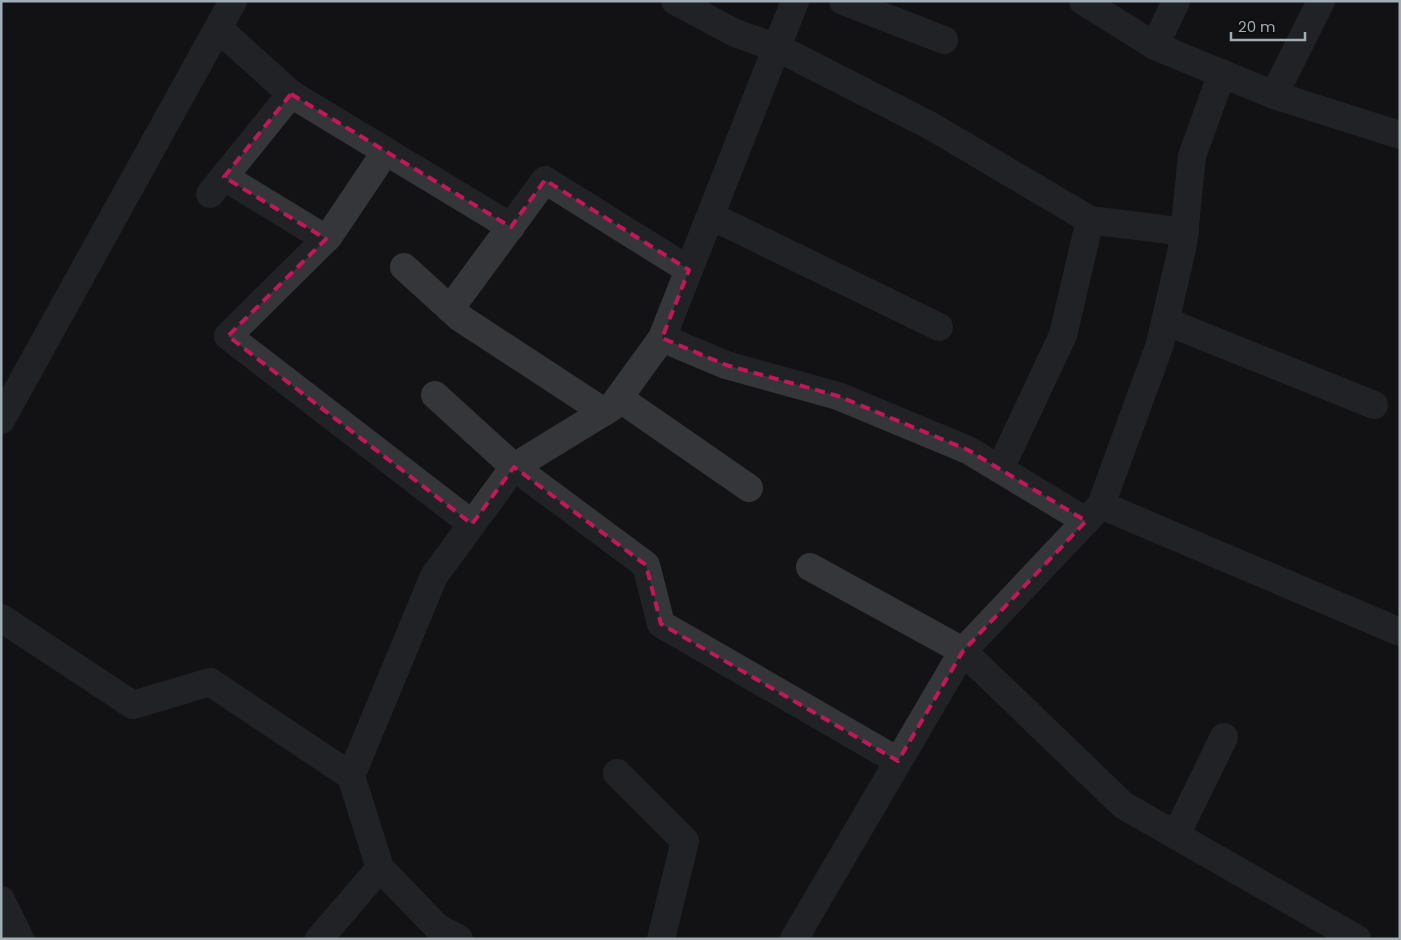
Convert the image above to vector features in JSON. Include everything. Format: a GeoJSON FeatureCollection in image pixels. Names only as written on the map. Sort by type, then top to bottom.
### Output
{"type":"FeatureCollection","features":[{"type":"Feature","properties":{"kind":"street"},"geometry":{"type":"LineString","coordinates":[[1,420],[219,29],[232,1]]}},
{"type":"Feature","properties":{"kind":"street"},"geometry":{"type":"LineString","coordinates":[[675,1],[735,33],[778,48],[931,126],[1090,220],[1185,232]]}},
{"type":"Feature","properties":{"kind":"street"},"geometry":{"type":"LineString","coordinates":[[351,776],[434,576],[514,467],[612,405],[662,338],[795,1]]}},
{"type":"Feature","properties":{"kind":"street"},"geometry":{"type":"LineString","coordinates":[[843,1],[944,40]]}},
{"type":"Feature","properties":{"kind":"street"},"geometry":{"type":"LineString","coordinates":[[1083,1],[1155,46],[1274,95],[1400,135]]}},
{"type":"Feature","properties":{"kind":"street"},"geometry":{"type":"LineString","coordinates":[[1155,46],[1176,1]]}},
{"type":"Feature","properties":{"kind":"street"},"geometry":{"type":"LineString","coordinates":[[1274,95],[1321,1]]}},
{"type":"Feature","properties":{"kind":"street"},"geometry":{"type":"LineString","coordinates":[[219,29],[291,94],[511,227]]}},
{"type":"Feature","properties":{"kind":"street"},"geometry":{"type":"LineString","coordinates":[[794,939],[963,652],[1094,513],[1160,344],[1185,232],[1192,156],[1222,73]]}},
{"type":"Feature","properties":{"kind":"street"},"geometry":{"type":"LineString","coordinates":[[291,94],[217,186],[326,239]]}},
{"type":"Feature","properties":{"kind":"street"},"geometry":{"type":"LineString","coordinates":[[386,151],[326,239],[228,336],[472,524]]}},
{"type":"Feature","properties":{"kind":"street"},"geometry":{"type":"LineString","coordinates":[[450,309],[546,180],[690,270]]}},
{"type":"Feature","properties":{"kind":"street"},"geometry":{"type":"LineString","coordinates":[[711,216],[939,327]]}},
{"type":"Feature","properties":{"kind":"street"},"geometry":{"type":"LineString","coordinates":[[1000,469],[1062,335],[1090,220]]}},
{"type":"Feature","properties":{"kind":"street"},"geometry":{"type":"LineString","coordinates":[[404,267],[459,317],[612,405],[749,488]]}},
{"type":"Feature","properties":{"kind":"street"},"geometry":{"type":"LineString","coordinates":[[1165,321],[1374,405]]}},
{"type":"Feature","properties":{"kind":"street"},"geometry":{"type":"LineString","coordinates":[[662,338],[726,365],[838,396],[968,450],[1000,469],[1094,513],[1400,632]]}},
{"type":"Feature","properties":{"kind":"street"},"geometry":{"type":"LineString","coordinates":[[435,395],[514,467],[646,565],[660,624],[898,761]]}},
{"type":"Feature","properties":{"kind":"street"},"geometry":{"type":"LineString","coordinates":[[810,567],[963,652],[1123,805],[1357,939]]}},
{"type":"Feature","properties":{"kind":"street"},"geometry":{"type":"LineString","coordinates":[[1,618],[133,705],[210,682],[351,776],[380,868],[437,927],[459,939]]}},
{"type":"Feature","properties":{"kind":"street"},"geometry":{"type":"LineString","coordinates":[[1176,835],[1224,737]]}},
{"type":"Feature","properties":{"kind":"street"},"geometry":{"type":"LineString","coordinates":[[617,773],[685,841],[660,939]]}},
{"type":"Feature","properties":{"kind":"street"},"geometry":{"type":"LineString","coordinates":[[319,939],[380,868]]}},
{"type":"Feature","properties":{"kind":"street"},"geometry":{"type":"LineString","coordinates":[[1,900],[20,939]]}},
{"type":"Feature","properties":{"kind":"highlighted area"},"geometry":{"type":"Polygon","coordinates":[[[291,94],[511,227],[545,180],[689,270],[662,338],[726,365],[838,396],[968,450],[1086,521],[963,651],[898,761],[661,624],[646,565],[514,467],[472,524],[228,336],[326,239],[224,177],[291,94]]]}}]}
